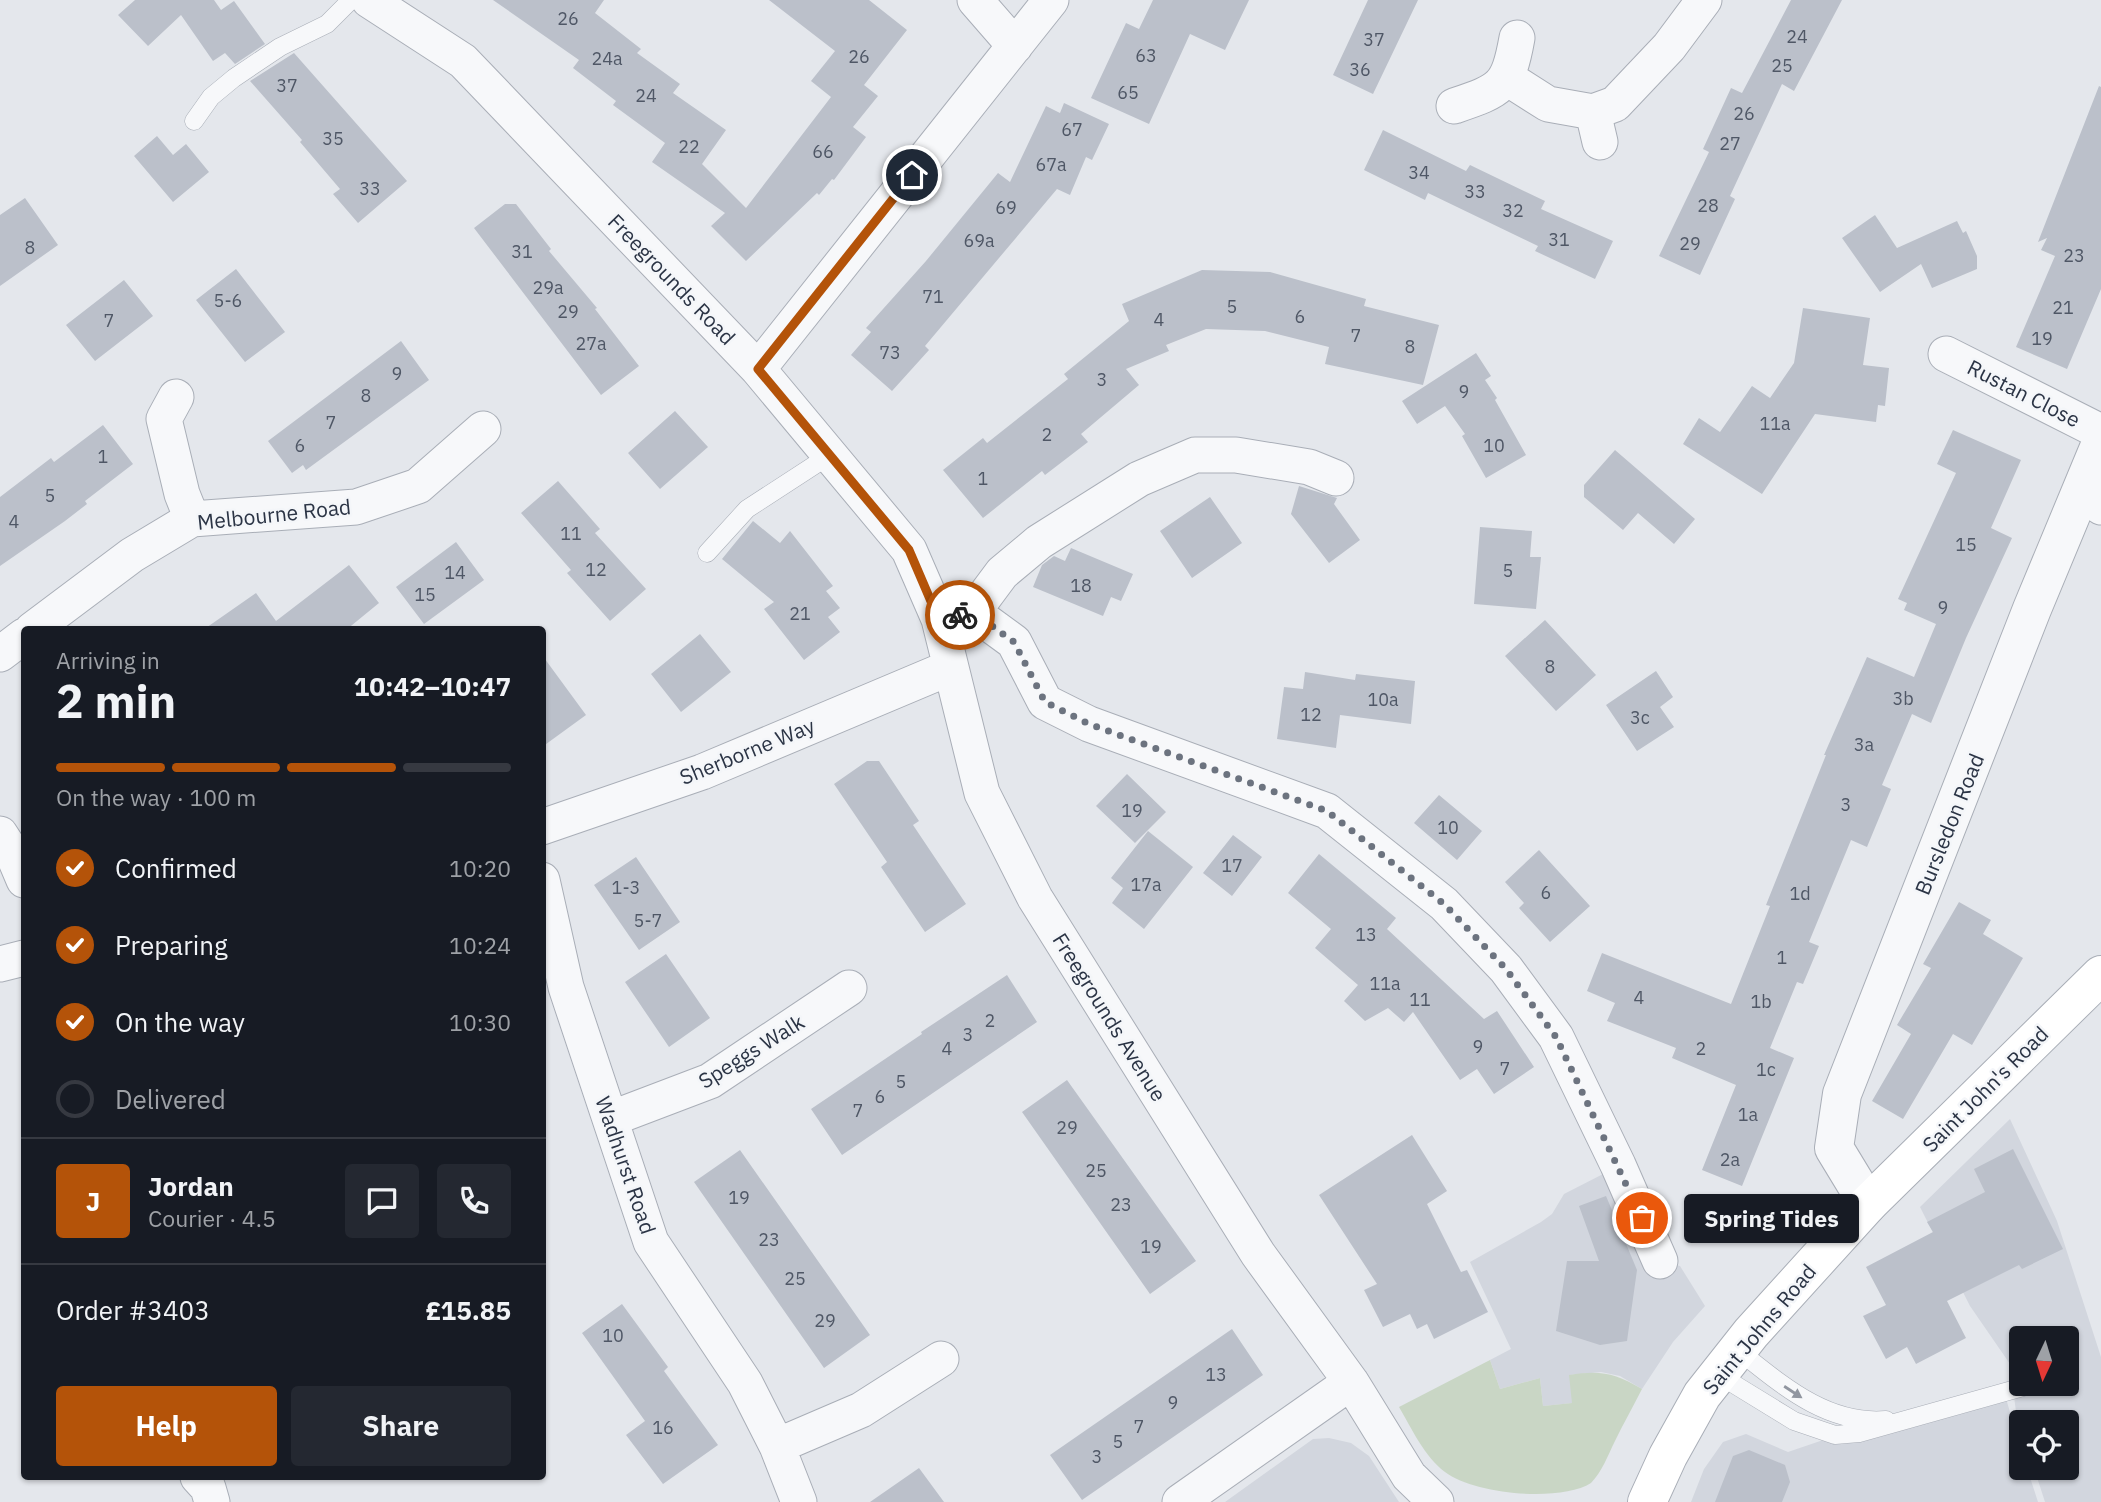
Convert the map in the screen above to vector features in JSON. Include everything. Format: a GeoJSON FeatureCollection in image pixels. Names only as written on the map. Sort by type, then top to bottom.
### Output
{"type":"FeatureCollection","features":[{"type":"Feature","properties":{"kind":"main road","name":"Saint John's Road"},"geometry":{"type":"LineString","coordinates":[[1868,1204],[2101,975]]}},
{"type":"Feature","properties":{"kind":"main road","name":"Saint Johns Road"},"geometry":{"type":"LineString","coordinates":[[1647,1502],[1668,1456],[1702,1395],[1751,1333],[1868,1204]]}},
{"type":"Feature","properties":{"kind":"street","name":"Freegrounds Road"},"geometry":{"type":"LineString","coordinates":[[369,0],[463,61],[758,369],[909,550],[939,620]]}},
{"type":"Feature","properties":{"kind":"street"},"geometry":{"type":"LineString","coordinates":[[975,0],[1015,46]]}},
{"type":"Feature","properties":{"kind":"street"},"geometry":{"type":"LineString","coordinates":[[758,369],[1051,0]]}},
{"type":"Feature","properties":{"kind":"street"},"geometry":{"type":"LineString","coordinates":[[1507,78],[1548,104],[1597,127],[1669,47],[1704,0]]}},
{"type":"Feature","properties":{"kind":"street"},"geometry":{"type":"LineString","coordinates":[[1454,106],[1488,94],[1507,78],[1517,38]]}},
{"type":"Feature","properties":{"kind":"street","name":"Rustan Close"},"geometry":{"type":"LineString","coordinates":[[1946,354],[2101,432]]}},
{"type":"Feature","properties":{"kind":"street"},"geometry":{"type":"LineString","coordinates":[[176,397],[164,419],[182,494],[192,519]]}},
{"type":"Feature","properties":{"kind":"street","name":"Melbourne Road"},"geometry":{"type":"LineString","coordinates":[[37,626],[132,555],[192,519],[356,507],[418,486],[483,429]]}},
{"type":"Feature","properties":{"kind":"street","name":"Bursledon Road"},"geometry":{"type":"LineString","coordinates":[[1868,1204],[1834,1147],[1842,1094],[2027,621],[2091,499],[2101,443]]}},
{"type":"Feature","properties":{"kind":"street"},"geometry":{"type":"LineString","coordinates":[[939,620],[973,612],[1002,573],[1039,542],[1139,479],[1195,456],[1236,455],[1322,464]]}},
{"type":"Feature","properties":{"kind":"street"},"geometry":{"type":"LineString","coordinates":[[973,612],[1014,642],[1045,702],[1089,724],[1327,811],[1444,904],[1506,969],[1556,1037],[1618,1165],[1660,1261]]}},
{"type":"Feature","properties":{"kind":"street","name":"Freegrounds Avenue"},"geometry":{"type":"LineString","coordinates":[[939,620],[982,793],[1035,898],[1258,1254],[1351,1381],[1409,1476],[1436,1502]]}},
{"type":"Feature","properties":{"kind":"street"},"geometry":{"type":"LineString","coordinates":[[0,654],[21,638]]}},
{"type":"Feature","properties":{"kind":"street","name":"Sherborne Way"},"geometry":{"type":"LineString","coordinates":[[546,826],[702,772],[949,667]]}},
{"type":"Feature","properties":{"kind":"street"},"geometry":{"type":"LineString","coordinates":[[0,834],[21,873]]}},
{"type":"Feature","properties":{"kind":"street","name":"Wadhurst Road"},"geometry":{"type":"LineString","coordinates":[[546,899],[565,988],[651,1242],[745,1383],[777,1446],[789,1499]]}},
{"type":"Feature","properties":{"kind":"street"},"geometry":{"type":"LineString","coordinates":[[0,964],[21,959]]}},
{"type":"Feature","properties":{"kind":"street","name":"Speggs Walk"},"geometry":{"type":"LineString","coordinates":[[610,1119],[710,1081],[849,988]]}},
{"type":"Feature","properties":{"kind":"street"},"geometry":{"type":"LineString","coordinates":[[777,1446],[860,1410],[941,1359]]}},
{"type":"Feature","properties":{"kind":"street"},"geometry":{"type":"LineString","coordinates":[[1180,1502],[1351,1381]]}},
{"type":"Feature","properties":{"kind":"street"},"geometry":{"type":"LineString","coordinates":[[201,1480],[208,1488],[212,1502]]}},
{"type":"Feature","properties":{"kind":"lane"},"geometry":{"type":"LineString","coordinates":[[194,121],[211,97],[234,78],[279,47],[327,24],[351,0]]}},
{"type":"Feature","properties":{"kind":"lane"},"geometry":{"type":"LineString","coordinates":[[707,553],[747,509],[830,455]]}},
{"type":"Feature","properties":{"kind":"lane"},"geometry":{"type":"LineString","coordinates":[[1729,1363],[1838,1415],[1872,1421],[1910,1418]]}},
{"type":"Feature","properties":{"kind":"lane"},"geometry":{"type":"LineString","coordinates":[[1729,1363],[1794,1421],[1835,1435],[1859,1433],[2009,1391]]}},
{"type":"Feature","properties":{"kind":"shaded area"},"geometry":{"type":"Polygon","coordinates":[[[2010,1119],[2057,1221],[2101,1357],[2101,1502],[2045,1502],[2038,1480],[2079,1480],[2079,1410],[2016,1410],[2014,1396],[2079,1396],[2079,1326],[2009,1326],[2009,1363],[1970,1306],[1920,1207],[2010,1119]]]}},
{"type":"Feature","properties":{"kind":"shaded area"},"geometry":{"type":"Polygon","coordinates":[[[1607,1172],[1663,1262],[1680,1266],[1705,1306],[1673,1342],[1642,1389],[1620,1376],[1601,1372],[1570,1375],[1573,1403],[1543,1406],[1540,1378],[1500,1389],[1490,1360],[1511,1349],[1470,1262],[1541,1222],[1552,1214],[1564,1194],[1607,1172]]]}},
{"type":"Feature","properties":{"kind":"shaded area"},"geometry":{"type":"Polygon","coordinates":[[[2005,1395],[2009,1410],[2009,1480],[2031,1480],[2038,1502],[1691,1502],[1704,1469],[1723,1442],[1746,1434],[1788,1452],[1832,1437],[2005,1395]]]}},
{"type":"Feature","properties":{"kind":"shaded area"},"geometry":{"type":"Polygon","coordinates":[[[1329,1438],[1351,1443],[1369,1456],[1399,1502],[1225,1502],[1313,1439],[1329,1438]]]}},
{"type":"Feature","properties":{"kind":"green space"},"geometry":{"type":"Polygon","coordinates":[[[1490,1360],[1500,1389],[1540,1378],[1543,1406],[1572,1403],[1569,1375],[1607,1374],[1642,1389],[1602,1469],[1591,1483],[1560,1493],[1496,1491],[1459,1480],[1445,1472],[1431,1458],[1399,1407],[1490,1360]]]}},
{"type":"Feature","properties":{"kind":"building"},"geometry":{"type":"Polygon","coordinates":[[[135,0],[214,0],[221,10],[234,1],[265,44],[235,64],[225,53],[213,61],[181,15],[148,46],[118,15],[135,0]]]}},
{"type":"Feature","properties":{"kind":"building"},"geometry":{"type":"Polygon","coordinates":[[[493,0],[604,0],[595,13],[641,49],[637,53],[680,84],[673,93],[726,130],[702,164],[746,208],[831,97],[811,81],[835,51],[769,0],[869,0],[907,30],[864,85],[878,96],[853,127],[866,137],[834,180],[746,261],[711,226],[725,213],[652,162],[665,143],[613,105],[616,101],[573,68],[579,60],[493,0]]]}},
{"type":"Feature","properties":{"kind":"building"},"geometry":{"type":"Polygon","coordinates":[[[1153,0],[1249,0],[1225,50],[1190,34],[1149,124],[1091,98],[1126,23],[1139,29],[1153,0]]]}},
{"type":"Feature","properties":{"kind":"building"},"geometry":{"type":"Polygon","coordinates":[[[1368,0],[1418,0],[1373,94],[1333,75],[1368,0]]]}},
{"type":"Feature","properties":{"kind":"building"},"geometry":{"type":"Polygon","coordinates":[[[1791,0],[1842,0],[1794,91],[1782,84],[1730,196],[1735,199],[1700,275],[1659,256],[1709,152],[1703,149],[1731,88],[1742,93],[1791,0]]]}},
{"type":"Feature","properties":{"kind":"building"},"geometry":{"type":"Polygon","coordinates":[[[294,53],[407,181],[358,223],[333,194],[340,189],[300,142],[302,140],[250,81],[294,53]]]}},
{"type":"Feature","properties":{"kind":"building"},"geometry":{"type":"Polygon","coordinates":[[[2099,86],[2101,289],[2067,369],[2016,347],[2055,256],[2041,250],[2047,238],[2038,242],[2099,86]]]}},
{"type":"Feature","properties":{"kind":"building"},"geometry":{"type":"Polygon","coordinates":[[[1064,103],[1109,124],[1092,160],[1086,157],[1070,195],[1057,189],[925,346],[929,350],[892,391],[851,355],[871,332],[866,328],[926,261],[998,173],[1010,182],[1046,106],[1060,113],[1064,103]]]}},
{"type":"Feature","properties":{"kind":"building"},"geometry":{"type":"Polygon","coordinates":[[[1383,130],[1466,171],[1470,165],[1545,201],[1541,209],[1613,241],[1595,279],[1535,251],[1538,246],[1428,193],[1425,200],[1364,170],[1383,130]]]}},
{"type":"Feature","properties":{"kind":"building"},"geometry":{"type":"Polygon","coordinates":[[[157,136],[173,155],[186,144],[209,172],[173,202],[134,156],[157,136]]]}},
{"type":"Feature","properties":{"kind":"building"},"geometry":{"type":"Polygon","coordinates":[[[25,198],[58,245],[0,286],[0,215],[25,198]]]}},
{"type":"Feature","properties":{"kind":"building"},"geometry":{"type":"Polygon","coordinates":[[[505,204],[516,204],[551,249],[549,251],[597,308],[595,309],[639,366],[601,395],[474,228],[505,204]]]}},
{"type":"Feature","properties":{"kind":"building"},"geometry":{"type":"Polygon","coordinates":[[[1875,215],[1897,248],[1957,221],[1963,233],[1966,231],[1977,256],[1977,269],[1932,288],[1921,264],[1880,292],[1842,238],[1875,215]]]}},
{"type":"Feature","properties":{"kind":"building"},"geometry":{"type":"Polygon","coordinates":[[[236,269],[285,332],[245,362],[196,300],[236,269]]]}},
{"type":"Feature","properties":{"kind":"building"},"geometry":{"type":"Polygon","coordinates":[[[1202,270],[1270,272],[1366,299],[1364,306],[1439,325],[1423,385],[1325,364],[1329,347],[1265,331],[1206,329],[1166,345],[1169,351],[1126,369],[1139,385],[1081,434],[1088,442],[1045,475],[1042,471],[983,518],[943,470],[983,438],[987,443],[1068,379],[1064,374],[1129,321],[1122,304],[1202,270]]]}},
{"type":"Feature","properties":{"kind":"building"},"geometry":{"type":"Polygon","coordinates":[[[124,280],[153,316],[95,361],[66,325],[124,280]]]}},
{"type":"Feature","properties":{"kind":"building"},"geometry":{"type":"Polygon","coordinates":[[[1803,308],[1870,318],[1863,365],[1889,368],[1885,406],[1878,405],[1876,422],[1815,414],[1762,494],[1683,444],[1699,418],[1720,432],[1752,386],[1770,398],[1794,363],[1803,308]]]}},
{"type":"Feature","properties":{"kind":"building"},"geometry":{"type":"Polygon","coordinates":[[[401,341],[429,380],[306,470],[303,465],[292,473],[268,441],[401,341]]]}},
{"type":"Feature","properties":{"kind":"building"},"geometry":{"type":"Polygon","coordinates":[[[1476,353],[1491,376],[1485,380],[1526,455],[1486,478],[1462,436],[1465,434],[1445,406],[1417,424],[1402,401],[1476,353]]]}},
{"type":"Feature","properties":{"kind":"building"},"geometry":{"type":"Polygon","coordinates":[[[675,411],[708,447],[660,489],[628,453],[675,411]]]}},
{"type":"Feature","properties":{"kind":"building"},"geometry":{"type":"Polygon","coordinates":[[[103,425],[133,464],[85,501],[87,504],[65,521],[0,566],[0,497],[51,458],[54,462],[103,425]]]}},
{"type":"Feature","properties":{"kind":"building"},"geometry":{"type":"Polygon","coordinates":[[[1953,430],[2021,460],[1991,528],[2012,538],[1931,723],[1912,714],[1882,785],[1891,789],[1867,847],[1851,840],[1809,942],[1819,946],[1803,984],[1797,982],[1770,1048],[1794,1058],[1742,1186],[1702,1170],[1736,1085],[1672,1058],[1676,1048],[1607,1021],[1615,1003],[1587,991],[1602,953],[1731,1004],[1770,906],[1766,905],[1824,755],[1867,657],[1914,677],[1936,624],[1904,610],[1907,603],[1898,599],[1956,473],[1937,464],[1953,430]]]}},
{"type":"Feature","properties":{"kind":"building"},"geometry":{"type":"Polygon","coordinates":[[[1615,450],[1695,519],[1674,544],[1638,513],[1623,530],[1584,497],[1584,485],[1615,450]]]}},
{"type":"Feature","properties":{"kind":"building"},"geometry":{"type":"Polygon","coordinates":[[[558,481],[600,529],[595,533],[646,589],[610,621],[567,573],[571,570],[521,513],[558,481]]]}},
{"type":"Feature","properties":{"kind":"building"},"geometry":{"type":"Polygon","coordinates":[[[1299,486],[1337,498],[1334,504],[1360,540],[1329,563],[1291,514],[1299,486]]]}},
{"type":"Feature","properties":{"kind":"building"},"geometry":{"type":"Polygon","coordinates":[[[1210,497],[1242,543],[1192,578],[1160,531],[1210,497]]]}},
{"type":"Feature","properties":{"kind":"building"},"geometry":{"type":"Polygon","coordinates":[[[753,521],[780,543],[790,531],[833,586],[826,591],[840,608],[828,617],[840,632],[804,660],[764,609],[774,602],[722,559],[753,521]]]}},
{"type":"Feature","properties":{"kind":"building"},"geometry":{"type":"Polygon","coordinates":[[[1480,527],[1532,531],[1530,557],[1541,557],[1536,609],[1474,604],[1480,527]]]}},
{"type":"Feature","properties":{"kind":"building"},"geometry":{"type":"Polygon","coordinates":[[[456,542],[484,580],[424,624],[396,587],[456,542]]]}},
{"type":"Feature","properties":{"kind":"building"},"geometry":{"type":"Polygon","coordinates":[[[1071,548],[1133,574],[1121,601],[1111,597],[1103,616],[1033,587],[1042,565],[1054,556],[1065,561],[1071,548]]]}},
{"type":"Feature","properties":{"kind":"building"},"geometry":{"type":"Polygon","coordinates":[[[349,565],[379,603],[351,626],[209,626],[256,593],[276,621],[349,565]]]}},
{"type":"Feature","properties":{"kind":"building"},"geometry":{"type":"Polygon","coordinates":[[[1545,620],[1596,675],[1556,711],[1505,656],[1545,620]]]}},
{"type":"Feature","properties":{"kind":"building"},"geometry":{"type":"Polygon","coordinates":[[[700,634],[731,672],[681,712],[651,674],[700,634]]]}},
{"type":"Feature","properties":{"kind":"building"},"geometry":{"type":"Polygon","coordinates":[[[546,660],[586,715],[546,744],[546,660]]]}},
{"type":"Feature","properties":{"kind":"building"},"geometry":{"type":"Polygon","coordinates":[[[1656,671],[1673,697],[1660,707],[1674,727],[1637,751],[1606,705],[1656,671]]]}},
{"type":"Feature","properties":{"kind":"building"},"geometry":{"type":"Polygon","coordinates":[[[1305,672],[1355,680],[1356,674],[1415,681],[1411,724],[1340,715],[1336,748],[1277,739],[1284,687],[1303,689],[1305,672]]]}},
{"type":"Feature","properties":{"kind":"building"},"geometry":{"type":"Polygon","coordinates":[[[867,761],[879,761],[919,821],[913,825],[966,904],[925,932],[881,867],[887,862],[834,784],[867,761]]]}},
{"type":"Feature","properties":{"kind":"building"},"geometry":{"type":"Polygon","coordinates":[[[1127,774],[1166,812],[1135,843],[1096,806],[1127,774]]]}},
{"type":"Feature","properties":{"kind":"building"},"geometry":{"type":"Polygon","coordinates":[[[1439,795],[1482,831],[1457,860],[1414,823],[1439,795]]]}},
{"type":"Feature","properties":{"kind":"building"},"geometry":{"type":"Polygon","coordinates":[[[1148,831],[1193,867],[1144,929],[1112,903],[1123,888],[1111,878],[1148,831]]]}},
{"type":"Feature","properties":{"kind":"building"},"geometry":{"type":"Polygon","coordinates":[[[1233,835],[1262,857],[1232,896],[1203,873],[1233,835]]]}},
{"type":"Feature","properties":{"kind":"building"},"geometry":{"type":"Polygon","coordinates":[[[1539,850],[1590,906],[1550,942],[1519,908],[1524,903],[1505,882],[1539,850]]]}},
{"type":"Feature","properties":{"kind":"building"},"geometry":{"type":"Polygon","coordinates":[[[1319,854],[1396,918],[1387,929],[1484,1019],[1497,1011],[1534,1067],[1494,1094],[1477,1069],[1460,1080],[1413,1012],[1404,1022],[1388,1008],[1365,1021],[1344,1001],[1358,985],[1315,948],[1331,929],[1288,893],[1319,854]]]}},
{"type":"Feature","properties":{"kind":"building"},"geometry":{"type":"Polygon","coordinates":[[[636,857],[680,922],[639,950],[594,885],[636,857]]]}},
{"type":"Feature","properties":{"kind":"building"},"geometry":{"type":"Polygon","coordinates":[[[1959,902],[1991,920],[1983,934],[2023,958],[1972,1045],[1953,1034],[1903,1119],[1872,1101],[1911,1034],[1897,1025],[1931,968],[1923,964],[1959,902]]]}},
{"type":"Feature","properties":{"kind":"building"},"geometry":{"type":"Polygon","coordinates":[[[666,954],[710,1018],[669,1047],[625,982],[666,954]]]}},
{"type":"Feature","properties":{"kind":"building"},"geometry":{"type":"Polygon","coordinates":[[[1007,975],[1037,1022],[842,1155],[811,1109],[1007,975]]]}},
{"type":"Feature","properties":{"kind":"building"},"geometry":{"type":"Polygon","coordinates":[[[1067,1080],[1196,1261],[1150,1294],[1022,1112],[1067,1080]]]}},
{"type":"Feature","properties":{"kind":"building"},"geometry":{"type":"Polygon","coordinates":[[[1412,1135],[1447,1191],[1427,1204],[1461,1272],[1467,1270],[1488,1312],[1434,1339],[1427,1324],[1417,1329],[1410,1314],[1383,1327],[1364,1290],[1377,1284],[1319,1195],[1412,1135]]]}},
{"type":"Feature","properties":{"kind":"building"},"geometry":{"type":"Polygon","coordinates":[[[2013,1149],[2063,1249],[2022,1269],[2019,1265],[1947,1301],[1966,1338],[1916,1364],[1907,1347],[1886,1359],[1863,1316],[1886,1305],[1866,1267],[1933,1232],[1927,1222],[1985,1192],[1974,1169],[2013,1149]]]}},
{"type":"Feature","properties":{"kind":"building"},"geometry":{"type":"Polygon","coordinates":[[[740,1150],[870,1335],[824,1368],[694,1182],[740,1150]]]}},
{"type":"Feature","properties":{"kind":"building"},"geometry":{"type":"Polygon","coordinates":[[[1606,1196],[1637,1270],[1627,1341],[1600,1345],[1556,1331],[1567,1261],[1599,1261],[1579,1206],[1606,1196]]]}},
{"type":"Feature","properties":{"kind":"building"},"geometry":{"type":"Polygon","coordinates":[[[622,1304],[668,1367],[664,1371],[718,1445],[663,1484],[626,1435],[645,1421],[582,1333],[622,1304]]]}},
{"type":"Feature","properties":{"kind":"building"},"geometry":{"type":"Polygon","coordinates":[[[1232,1329],[1263,1375],[1082,1500],[1050,1455],[1232,1329]]]}},
{"type":"Feature","properties":{"kind":"building"},"geometry":{"type":"Polygon","coordinates":[[[1749,1450],[1785,1465],[1790,1482],[1782,1502],[1715,1502],[1733,1456],[1749,1450]]]}},
{"type":"Feature","properties":{"kind":"building"},"geometry":{"type":"Polygon","coordinates":[[[919,1468],[944,1502],[870,1502],[919,1468]]]}},
{"type":"Feature","properties":{"kind":"way so far"},"geometry":{"type":"LineString","coordinates":[[960,615],[973,612],[1014,642],[1045,702],[1089,724],[1327,811],[1444,904],[1506,969],[1556,1037],[1642,1218]]}},
{"type":"Feature","properties":{"kind":"place","name":"Spring Tides"},"geometry":{"type":"Point","coordinates":[1642,1218]}},
{"type":"Feature","properties":{"kind":"route"},"geometry":{"type":"LineString","coordinates":[[912,175],[758,369],[909,550],[939,620],[960,615]]}}]}
